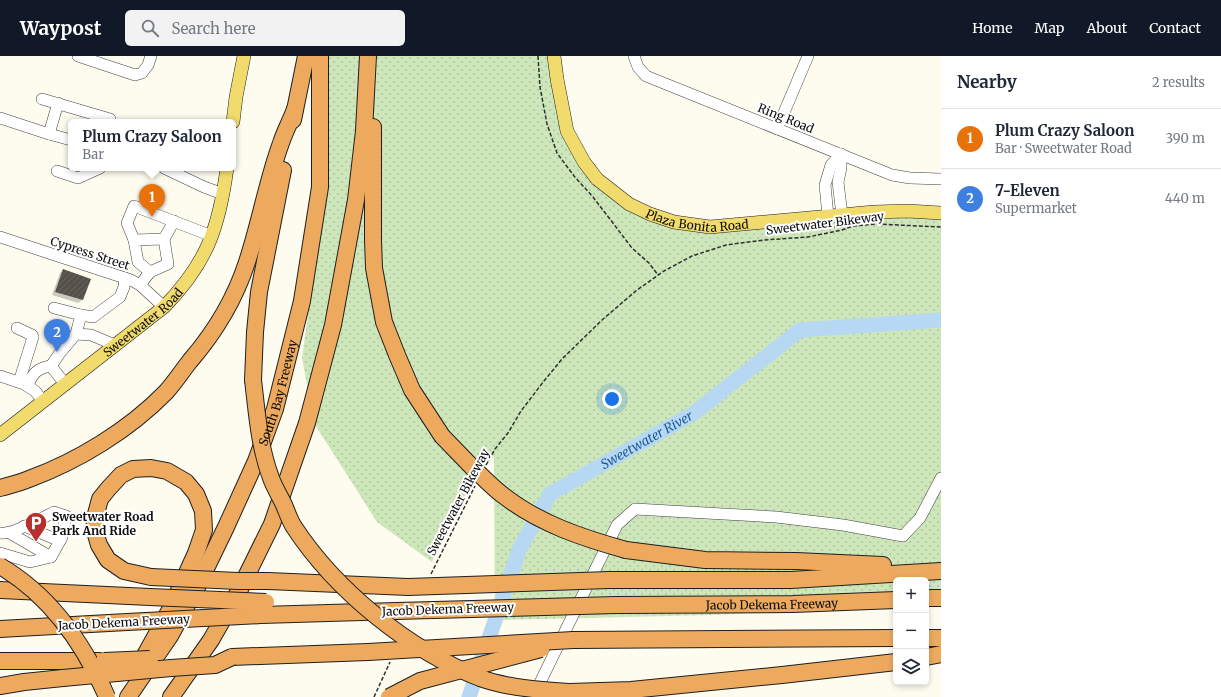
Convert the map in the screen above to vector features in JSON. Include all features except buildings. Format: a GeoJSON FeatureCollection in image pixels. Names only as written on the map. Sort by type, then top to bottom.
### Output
{"type":"FeatureCollection","features":[{"type":"Feature","properties":{"kind":"highway"},"geometry":{"type":"LineString","coordinates":[[306,56],[259,292],[255,332],[253,380],[259,435],[271,478],[294,526],[320,560],[349,592],[377,618],[418,646],[456,667],[482,678],[539,690],[570,692],[638,689],[893,662]]}},
{"type":"Feature","properties":{"kind":"highway","name":"South Bay Freeway"},"geometry":{"type":"LineString","coordinates":[[133,690],[170,636],[197,587],[253,468],[276,409],[302,301],[320,187],[320,56]]}},
{"type":"Feature","properties":{"kind":"highway"},"geometry":{"type":"LineString","coordinates":[[184,697],[219,640],[239,591],[275,517],[307,423],[333,325],[356,200],[364,131],[368,56]]}},
{"type":"Feature","properties":{"kind":"highway"},"geometry":{"type":"LineString","coordinates":[[372,56],[374,268],[384,322],[412,390],[442,436],[478,473],[504,496],[558,528],[626,550],[705,560],[796,561],[941,570]]}},
{"type":"Feature","properties":{"kind":"highway"},"geometry":{"type":"LineString","coordinates":[[0,488],[28,480],[52,470],[102,444],[122,430],[145,412],[166,391],[206,342],[221,319],[235,292],[247,263],[281,142],[295,109]]}},
{"type":"Feature","properties":{"kind":"highway"},"geometry":{"type":"LineString","coordinates":[[133,690],[138,667],[172,606],[196,553],[204,530],[203,511],[196,494],[186,482],[168,471],[151,468],[133,469],[121,475],[108,488],[100,499],[94,528],[99,544],[108,560],[124,571],[151,577],[238,581],[408,587],[609,580],[791,580],[941,570]]}},
{"type":"Feature","properties":{"kind":"highway"},"geometry":{"type":"LineString","coordinates":[[0,566],[14,574],[42,598],[62,621],[84,650],[107,697]]}},
{"type":"Feature","properties":{"kind":"highway"},"geometry":{"type":"LineString","coordinates":[[0,590],[150,597],[263,608]]}},
{"type":"Feature","properties":{"kind":"highway"},"geometry":{"type":"LineString","coordinates":[[171,697],[211,640],[239,591]]}},
{"type":"Feature","properties":{"kind":"highway"},"geometry":{"type":"LineString","coordinates":[[929,598],[941,598]]}},
{"type":"Feature","properties":{"kind":"highway","name":"Jacob Dekema Freeway"},"geometry":{"type":"LineString","coordinates":[[0,629],[127,622],[263,608],[330,612],[616,605],[793,604],[893,600]]}},
{"type":"Feature","properties":{"kind":"highway"},"geometry":{"type":"LineString","coordinates":[[0,661],[104,661],[232,657],[368,652],[574,640],[893,638]]}},
{"type":"Feature","properties":{"kind":"highway"},"geometry":{"type":"LineString","coordinates":[[929,638],[941,638]]}},
{"type":"Feature","properties":{"kind":"highway"},"geometry":{"type":"LineString","coordinates":[[389,697],[420,681],[574,640]]}},
{"type":"Feature","properties":{"kind":"highway"},"geometry":{"type":"LineString","coordinates":[[929,656],[941,654]]}},
{"type":"Feature","properties":{"kind":"highway"},"geometry":{"type":"LineString","coordinates":[[0,686],[63,678],[215,665],[232,657]]}},
{"type":"Feature","properties":{"kind":"main road"},"geometry":{"type":"LineString","coordinates":[[233,119],[244,56]]}},
{"type":"Feature","properties":{"kind":"main road","name":"Plaza Bonita Road"},"geometry":{"type":"LineString","coordinates":[[554,56],[557,79],[568,131],[584,162],[597,178],[629,204],[650,214],[674,222],[710,227],[874,212],[908,211],[941,213]]}},
{"type":"Feature","properties":{"kind":"main road","name":"Sweetwater Road"},"geometry":{"type":"LineString","coordinates":[[0,435],[164,307],[177,293],[191,275],[206,250],[212,236],[218,218],[227,171]]}},
{"type":"Feature","properties":{"kind":"street"},"geometry":{"type":"LineString","coordinates":[[78,56],[95,59],[135,75],[142,73],[150,61]]}},
{"type":"Feature","properties":{"kind":"street","name":"Ring Road"},"geometry":{"type":"LineString","coordinates":[[634,56],[638,67],[646,76],[777,129],[892,175],[910,178],[941,179]]}},
{"type":"Feature","properties":{"kind":"street"},"geometry":{"type":"LineString","coordinates":[[777,129],[808,56]]}},
{"type":"Feature","properties":{"kind":"street"},"geometry":{"type":"LineString","coordinates":[[42,99],[103,119]]}},
{"type":"Feature","properties":{"kind":"street"},"geometry":{"type":"LineString","coordinates":[[49,134],[58,103]]}},
{"type":"Feature","properties":{"kind":"street"},"geometry":{"type":"LineString","coordinates":[[0,118],[68,139]]}},
{"type":"Feature","properties":{"kind":"street"},"geometry":{"type":"LineString","coordinates":[[828,216],[825,185],[831,165],[841,154]]}},
{"type":"Feature","properties":{"kind":"street"},"geometry":{"type":"LineString","coordinates":[[841,154],[841,168],[838,182],[842,215]]}},
{"type":"Feature","properties":{"kind":"street"},"geometry":{"type":"LineString","coordinates":[[57,171],[78,178],[93,171]]}},
{"type":"Feature","properties":{"kind":"street"},"geometry":{"type":"LineString","coordinates":[[170,171],[223,194]]}},
{"type":"Feature","properties":{"kind":"street"},"geometry":{"type":"LineString","coordinates":[[150,272],[138,262],[134,240],[127,223],[134,206],[212,236]]}},
{"type":"Feature","properties":{"kind":"street"},"geometry":{"type":"LineString","coordinates":[[134,240],[164,239],[179,223]]}},
{"type":"Feature","properties":{"kind":"street","name":"Cypress Street"},"geometry":{"type":"LineString","coordinates":[[0,237],[125,278],[140,285],[164,307]]}},
{"type":"Feature","properties":{"kind":"street"},"geometry":{"type":"LineString","coordinates":[[140,285],[150,272],[168,264],[164,239]]}},
{"type":"Feature","properties":{"kind":"street"},"geometry":{"type":"LineString","coordinates":[[54,308],[93,317],[120,297],[124,287],[125,278]]}},
{"type":"Feature","properties":{"kind":"street"},"geometry":{"type":"LineString","coordinates":[[24,384],[42,367],[51,366],[76,334],[81,315]]}},
{"type":"Feature","properties":{"kind":"street"},"geometry":{"type":"LineString","coordinates":[[17,328],[32,335],[34,338],[24,384]]}},
{"type":"Feature","properties":{"kind":"street"},"geometry":{"type":"LineString","coordinates":[[76,334],[91,335],[115,345]]}},
{"type":"Feature","properties":{"kind":"street"},"geometry":{"type":"LineString","coordinates":[[51,366],[65,384]]}},
{"type":"Feature","properties":{"kind":"street"},"geometry":{"type":"LineString","coordinates":[[0,376],[24,384],[35,391],[43,401]]}},
{"type":"Feature","properties":{"kind":"street"},"geometry":{"type":"LineString","coordinates":[[532,697],[616,525],[635,508],[776,517],[843,525],[902,536],[920,518],[941,478]]}},
{"type":"Feature","properties":{"kind":"street"},"geometry":{"type":"LineString","coordinates":[[4,532],[24,526],[54,512],[66,516],[62,537],[52,557]]}},
{"type":"Feature","properties":{"kind":"street"},"geometry":{"type":"LineString","coordinates":[[24,526],[60,541]]}},
{"type":"Feature","properties":{"kind":"street"},"geometry":{"type":"LineString","coordinates":[[4,532],[52,557]]}},
{"type":"Feature","properties":{"kind":"street"},"geometry":{"type":"LineString","coordinates":[[0,553],[30,562],[52,557]]}},
{"type":"Feature","properties":{"kind":"path","name":"Sweetwater Bikeway"},"geometry":{"type":"LineString","coordinates":[[430,575],[478,473],[508,433],[521,410],[562,359],[602,320],[637,290],[664,270],[692,256],[726,245],[808,236],[842,230],[853,226],[876,224],[941,227]]}},
{"type":"Feature","properties":{"kind":"path"},"geometry":{"type":"LineString","coordinates":[[374,697],[392,657]]}},
{"type":"Feature","properties":{"kind":"green space"},"geometry":{"type":"Polygon","coordinates":[[[321,56],[554,56],[568,131],[607,188],[685,224],[941,213],[941,605],[929,605],[929,577],[893,577],[893,606],[712,615],[495,620],[494,456],[482,471],[444,532],[432,562],[377,522],[314,423],[302,358],[310,300],[321,56]]]}},
{"type":"Feature","properties":{"kind":"waterway","name":"Sweetwater River"},"geometry":{"type":"LineString","coordinates":[[469,697],[519,550],[550,494],[694,413],[800,330],[941,320]]}},
{"type":"Feature","properties":{"kind":"place","name":"Plum Crazy Saloon"},"geometry":{"type":"Point","coordinates":[152,217]}},
{"type":"Feature","properties":{"kind":"place","name":"7-Eleven"},"geometry":{"type":"Point","coordinates":[57,352]}},
{"type":"Feature","properties":{"kind":"place","name":"Sweetwater Road Park And Ride"},"geometry":{"type":"Point","coordinates":[36,542]}}]}
